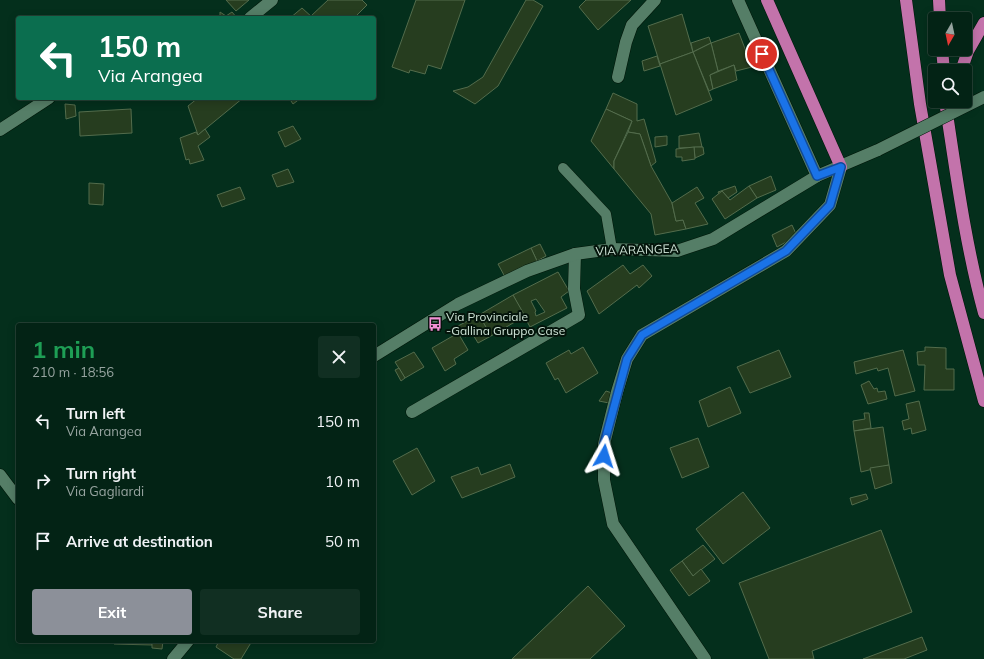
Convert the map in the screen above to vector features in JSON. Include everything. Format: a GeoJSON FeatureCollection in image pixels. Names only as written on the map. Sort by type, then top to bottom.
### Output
{"type":"FeatureCollection","features":[{"type":"Feature","properties":{"kind":"highway"},"geometry":{"type":"LineString","coordinates":[[768,0],[841,167]]}},
{"type":"Feature","properties":{"kind":"highway"},"geometry":{"type":"LineString","coordinates":[[906,0],[911,27],[920,104],[950,275],[984,401]]}},
{"type":"Feature","properties":{"kind":"highway"},"geometry":{"type":"LineString","coordinates":[[911,0],[911,27]]}},
{"type":"Feature","properties":{"kind":"highway"},"geometry":{"type":"LineString","coordinates":[[939,0],[940,12]]}},
{"type":"Feature","properties":{"kind":"highway"},"geometry":{"type":"LineString","coordinates":[[963,64],[968,51],[984,23]]}},
{"type":"Feature","properties":{"kind":"highway"},"geometry":{"type":"LineString","coordinates":[[947,108],[962,215],[975,282],[984,313]]}},
{"type":"Feature","properties":{"kind":"street"},"geometry":{"type":"LineString","coordinates":[[252,16],[272,0]]}},
{"type":"Feature","properties":{"kind":"street"},"geometry":{"type":"LineString","coordinates":[[618,77],[632,25],[655,0]]}},
{"type":"Feature","properties":{"kind":"street"},"geometry":{"type":"LineString","coordinates":[[738,0],[817,176]]}},
{"type":"Feature","properties":{"kind":"street","name":"VIA ARANGEA"},"geometry":{"type":"LineString","coordinates":[[376,355],[458,304],[528,271],[575,254],[612,248],[677,251],[713,239],[817,176],[878,150],[984,97]]}},
{"type":"Feature","properties":{"kind":"street"},"geometry":{"type":"LineString","coordinates":[[0,130],[46,100]]}},
{"type":"Feature","properties":{"kind":"street"},"geometry":{"type":"LineString","coordinates":[[704,659],[613,524],[604,480],[604,444],[617,392],[627,359],[642,335],[786,251],[830,205],[841,167]]}},
{"type":"Feature","properties":{"kind":"street"},"geometry":{"type":"LineString","coordinates":[[412,412],[579,315],[574,289],[575,254]]}},
{"type":"Feature","properties":{"kind":"street"},"geometry":{"type":"LineString","coordinates":[[0,475],[16,496]]}},
{"type":"Feature","properties":{"kind":"street"},"geometry":{"type":"LineString","coordinates":[[178,656],[187,643]]}},
{"type":"Feature","properties":{"kind":"lane"},"geometry":{"type":"LineString","coordinates":[[563,168],[606,214],[612,248]]}},
{"type":"Feature","properties":{"kind":"building"},"geometry":{"type":"Polygon","coordinates":[[[226,0],[249,0],[236,11],[226,0]]]}},
{"type":"Feature","properties":{"kind":"building"},"geometry":{"type":"Polygon","coordinates":[[[328,0],[362,0],[367,5],[356,16],[311,16],[328,0]]]}},
{"type":"Feature","properties":{"kind":"building"},"geometry":{"type":"Polygon","coordinates":[[[416,0],[465,0],[441,69],[428,65],[425,74],[410,70],[409,73],[392,67],[416,0]]]}},
{"type":"Feature","properties":{"kind":"building"},"geometry":{"type":"Polygon","coordinates":[[[526,0],[533,0],[543,6],[498,86],[475,104],[453,91],[468,87],[483,77],[526,0]]]}},
{"type":"Feature","properties":{"kind":"building"},"geometry":{"type":"Polygon","coordinates":[[[586,0],[631,0],[598,30],[579,7],[586,0]]]}},
{"type":"Feature","properties":{"kind":"building"},"geometry":{"type":"Polygon","coordinates":[[[302,8],[311,16],[292,16],[302,8]]]}},
{"type":"Feature","properties":{"kind":"building"},"geometry":{"type":"Polygon","coordinates":[[[220,12],[226,16],[220,16],[220,12]]]}},
{"type":"Feature","properties":{"kind":"building"},"geometry":{"type":"Polygon","coordinates":[[[232,12],[235,16],[226,16],[232,12]]]}},
{"type":"Feature","properties":{"kind":"building"},"geometry":{"type":"Polygon","coordinates":[[[682,14],[693,52],[660,64],[648,26],[682,14]]]}},
{"type":"Feature","properties":{"kind":"building"},"geometry":{"type":"Polygon","coordinates":[[[739,33],[752,67],[736,71],[734,65],[718,71],[711,43],[739,33]]]}},
{"type":"Feature","properties":{"kind":"building"},"geometry":{"type":"Polygon","coordinates":[[[709,37],[711,43],[693,52],[691,43],[709,37]]]}},
{"type":"Feature","properties":{"kind":"building"},"geometry":{"type":"Polygon","coordinates":[[[711,43],[718,71],[710,75],[713,89],[709,91],[693,52],[711,43]]]}},
{"type":"Feature","properties":{"kind":"building"},"geometry":{"type":"Polygon","coordinates":[[[693,52],[712,100],[676,115],[660,64],[693,52]]]}},
{"type":"Feature","properties":{"kind":"building"},"geometry":{"type":"Polygon","coordinates":[[[657,56],[660,66],[644,71],[642,61],[657,56]]]}},
{"type":"Feature","properties":{"kind":"building"},"geometry":{"type":"Polygon","coordinates":[[[734,65],[737,80],[713,89],[710,75],[734,65]]]}},
{"type":"Feature","properties":{"kind":"building"},"geometry":{"type":"Polygon","coordinates":[[[613,93],[637,104],[637,121],[644,119],[656,162],[651,166],[640,134],[628,132],[632,121],[606,109],[613,93]]]}},
{"type":"Feature","properties":{"kind":"building"},"geometry":{"type":"Polygon","coordinates":[[[196,100],[241,100],[198,135],[188,106],[196,100]]]}},
{"type":"Feature","properties":{"kind":"building"},"geometry":{"type":"Polygon","coordinates":[[[290,100],[298,100],[293,104],[290,100]]]}},
{"type":"Feature","properties":{"kind":"building"},"geometry":{"type":"Polygon","coordinates":[[[65,104],[75,105],[76,116],[66,119],[65,104]]]}},
{"type":"Feature","properties":{"kind":"building"},"geometry":{"type":"Polygon","coordinates":[[[131,109],[132,133],[80,136],[79,112],[131,109]]]}},
{"type":"Feature","properties":{"kind":"building"},"geometry":{"type":"Polygon","coordinates":[[[606,109],[632,121],[614,161],[614,169],[591,141],[606,109]]]}},
{"type":"Feature","properties":{"kind":"building"},"geometry":{"type":"Polygon","coordinates":[[[293,126],[301,139],[285,147],[278,132],[293,126]]]}},
{"type":"Feature","properties":{"kind":"building"},"geometry":{"type":"Polygon","coordinates":[[[205,129],[210,137],[198,146],[204,160],[190,164],[189,159],[186,160],[180,138],[196,132],[198,135],[205,129]]]}},
{"type":"Feature","properties":{"kind":"building"},"geometry":{"type":"Polygon","coordinates":[[[628,132],[640,134],[651,166],[672,203],[676,221],[683,220],[686,229],[655,235],[651,214],[614,169],[614,161],[628,132]]]}},
{"type":"Feature","properties":{"kind":"building"},"geometry":{"type":"Polygon","coordinates":[[[699,133],[702,147],[679,148],[679,136],[699,133]]]}},
{"type":"Feature","properties":{"kind":"building"},"geometry":{"type":"Polygon","coordinates":[[[667,136],[667,145],[655,147],[655,137],[667,136]]]}},
{"type":"Feature","properties":{"kind":"building"},"geometry":{"type":"Polygon","coordinates":[[[694,147],[703,147],[704,154],[695,158],[694,147]]]}},
{"type":"Feature","properties":{"kind":"building"},"geometry":{"type":"Polygon","coordinates":[[[694,147],[695,159],[682,161],[682,157],[676,157],[676,149],[694,147]]]}},
{"type":"Feature","properties":{"kind":"building"},"geometry":{"type":"Polygon","coordinates":[[[288,169],[294,182],[277,187],[272,175],[288,169]]]}},
{"type":"Feature","properties":{"kind":"building"},"geometry":{"type":"Polygon","coordinates":[[[771,176],[776,190],[757,198],[749,186],[771,176]]]}},
{"type":"Feature","properties":{"kind":"building"},"geometry":{"type":"Polygon","coordinates":[[[89,183],[104,184],[103,205],[89,204],[89,183]]]}},
{"type":"Feature","properties":{"kind":"building"},"geometry":{"type":"Polygon","coordinates":[[[735,186],[737,192],[728,198],[722,191],[719,194],[718,192],[735,186]]]}},
{"type":"Feature","properties":{"kind":"building"},"geometry":{"type":"Polygon","coordinates":[[[749,186],[757,198],[725,219],[712,199],[722,191],[730,200],[749,186]]]}},
{"type":"Feature","properties":{"kind":"building"},"geometry":{"type":"Polygon","coordinates":[[[240,187],[245,199],[222,207],[217,195],[240,187]]]}},
{"type":"Feature","properties":{"kind":"building"},"geometry":{"type":"Polygon","coordinates":[[[697,187],[704,198],[695,203],[708,224],[686,229],[683,220],[676,221],[672,203],[697,187]]]}},
{"type":"Feature","properties":{"kind":"building"},"geometry":{"type":"Polygon","coordinates":[[[792,225],[797,236],[777,247],[772,235],[792,225]]]}},
{"type":"Feature","properties":{"kind":"building"},"geometry":{"type":"Polygon","coordinates":[[[540,244],[546,256],[537,261],[531,248],[540,244]]]}},
{"type":"Feature","properties":{"kind":"building"},"geometry":{"type":"Polygon","coordinates":[[[531,248],[537,261],[505,277],[498,264],[531,248]]]}},
{"type":"Feature","properties":{"kind":"building"},"geometry":{"type":"Polygon","coordinates":[[[623,265],[630,274],[643,265],[652,276],[639,288],[637,285],[599,314],[587,291],[623,265]]]}},
{"type":"Feature","properties":{"kind":"building"},"geometry":{"type":"Polygon","coordinates":[[[558,272],[569,291],[561,297],[567,308],[530,327],[513,295],[558,272]],[[536,299],[531,301],[536,311],[536,316],[545,312],[536,299]]]}},
{"type":"Feature","properties":{"kind":"building"},"geometry":{"type":"Polygon","coordinates":[[[513,295],[525,316],[491,336],[479,315],[513,295]]]}},
{"type":"Feature","properties":{"kind":"building"},"geometry":{"type":"Polygon","coordinates":[[[479,315],[491,336],[478,343],[472,333],[465,337],[458,326],[479,315]]]}},
{"type":"Feature","properties":{"kind":"building"},"geometry":{"type":"Polygon","coordinates":[[[458,333],[468,350],[454,359],[456,364],[445,371],[432,348],[458,333]]]}},
{"type":"Feature","properties":{"kind":"building"},"geometry":{"type":"Polygon","coordinates":[[[583,347],[598,373],[566,393],[558,378],[555,380],[546,363],[569,350],[571,354],[583,347]]]}},
{"type":"Feature","properties":{"kind":"building"},"geometry":{"type":"Polygon","coordinates":[[[925,347],[946,348],[946,369],[954,369],[954,390],[924,390],[925,365],[918,365],[917,352],[925,351],[925,347]]]}},
{"type":"Feature","properties":{"kind":"building"},"geometry":{"type":"Polygon","coordinates":[[[779,350],[791,377],[750,393],[737,367],[779,350]]]}},
{"type":"Feature","properties":{"kind":"building"},"geometry":{"type":"Polygon","coordinates":[[[903,350],[915,391],[895,396],[888,368],[878,371],[877,368],[856,374],[854,362],[903,350]]]}},
{"type":"Feature","properties":{"kind":"building"},"geometry":{"type":"Polygon","coordinates":[[[414,352],[424,367],[405,378],[395,362],[414,352]]]}},
{"type":"Feature","properties":{"kind":"building"},"geometry":{"type":"Polygon","coordinates":[[[399,368],[405,378],[401,381],[395,370],[399,368]]]}},
{"type":"Feature","properties":{"kind":"building"},"geometry":{"type":"Polygon","coordinates":[[[869,381],[874,389],[877,388],[878,392],[885,391],[887,399],[868,404],[861,385],[869,381]]]}},
{"type":"Feature","properties":{"kind":"building"},"geometry":{"type":"Polygon","coordinates":[[[730,387],[741,413],[708,427],[699,401],[730,387]]]}},
{"type":"Feature","properties":{"kind":"building"},"geometry":{"type":"Polygon","coordinates":[[[606,391],[612,393],[609,403],[599,401],[606,391]]]}},
{"type":"Feature","properties":{"kind":"building"},"geometry":{"type":"Polygon","coordinates":[[[919,401],[926,430],[912,434],[911,428],[904,430],[902,421],[909,419],[906,404],[919,401]]]}},
{"type":"Feature","properties":{"kind":"building"},"geometry":{"type":"Polygon","coordinates":[[[864,413],[869,413],[871,428],[854,431],[853,421],[865,419],[864,413]]]}},
{"type":"Feature","properties":{"kind":"building"},"geometry":{"type":"Polygon","coordinates":[[[883,427],[889,465],[861,472],[854,431],[883,427]]]}},
{"type":"Feature","properties":{"kind":"building"},"geometry":{"type":"Polygon","coordinates":[[[698,438],[709,467],[682,478],[670,448],[698,438]]]}},
{"type":"Feature","properties":{"kind":"building"},"geometry":{"type":"Polygon","coordinates":[[[417,448],[435,481],[412,495],[393,461],[417,448]]]}},
{"type":"Feature","properties":{"kind":"building"},"geometry":{"type":"Polygon","coordinates":[[[510,464],[515,477],[462,498],[451,477],[478,467],[481,475],[510,464]]]}},
{"type":"Feature","properties":{"kind":"building"},"geometry":{"type":"Polygon","coordinates":[[[889,465],[892,483],[875,489],[870,468],[889,465]]]}},
{"type":"Feature","properties":{"kind":"building"},"geometry":{"type":"Polygon","coordinates":[[[743,492],[770,528],[723,564],[696,529],[743,492]]]}},
{"type":"Feature","properties":{"kind":"building"},"geometry":{"type":"Polygon","coordinates":[[[866,494],[868,499],[852,505],[850,498],[866,494]]]}},
{"type":"Feature","properties":{"kind":"building"},"geometry":{"type":"Polygon","coordinates":[[[881,530],[912,612],[812,651],[814,659],[769,659],[739,583],[881,530]]]}},
{"type":"Feature","properties":{"kind":"building"},"geometry":{"type":"Polygon","coordinates":[[[703,545],[715,559],[693,576],[682,561],[703,545]]]}},
{"type":"Feature","properties":{"kind":"building"},"geometry":{"type":"Polygon","coordinates":[[[682,561],[693,576],[701,569],[710,581],[689,596],[670,570],[682,561]]]}},
{"type":"Feature","properties":{"kind":"building"},"geometry":{"type":"Polygon","coordinates":[[[588,586],[625,626],[590,659],[512,659],[588,586]]]}},
{"type":"Feature","properties":{"kind":"building"},"geometry":{"type":"Polygon","coordinates":[[[922,637],[927,650],[904,659],[863,659],[922,637]]]}},
{"type":"Feature","properties":{"kind":"building"},"geometry":{"type":"Polygon","coordinates":[[[152,643],[152,645],[114,644],[152,643]]]}},
{"type":"Feature","properties":{"kind":"building"},"geometry":{"type":"Polygon","coordinates":[[[152,643],[163,643],[162,649],[152,648],[152,643]]]}},
{"type":"Feature","properties":{"kind":"building"},"geometry":{"type":"Polygon","coordinates":[[[218,643],[251,643],[241,659],[234,659],[216,647],[218,643]]]}},
{"type":"Feature","properties":{"kind":"place","name":"Via Provinciale -Gallina Gruppo Case"},"geometry":{"type":"Point","coordinates":[435,324]}},
{"type":"Feature","properties":{"kind":"route"},"geometry":{"type":"LineString","coordinates":[[604,456],[604,444],[627,359],[642,335],[786,251],[830,205],[841,167],[817,176],[762,54]]}}]}
